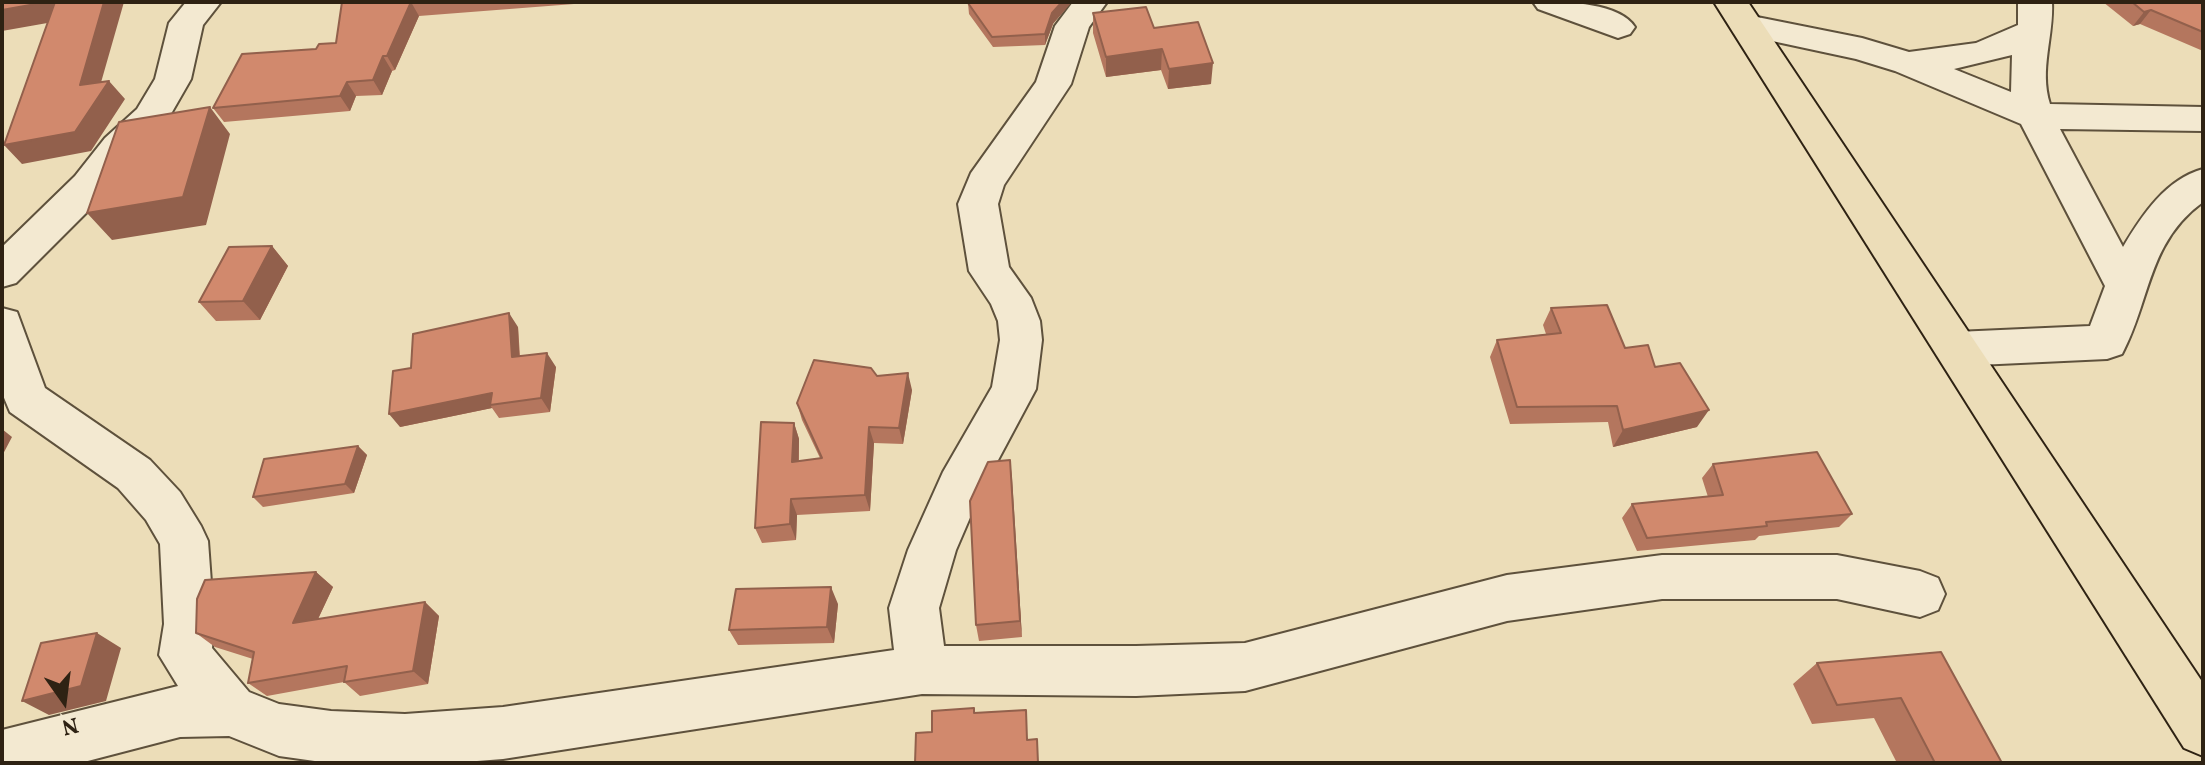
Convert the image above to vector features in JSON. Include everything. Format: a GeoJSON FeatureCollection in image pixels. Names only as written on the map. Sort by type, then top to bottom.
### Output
{"type":"FeatureCollection","features":[{"type":"Feature","properties":{"kind":"highway"},"geometry":{"type":"LineString","coordinates":[[1739,14],[2203,730]]}},
{"type":"Feature","properties":{"kind":"street"},"geometry":{"type":"LineString","coordinates":[[2,272],[89,186],[118,147],[151,117],[173,79],[186,23],[204,2]]}},
{"type":"Feature","properties":{"kind":"street"},"geometry":{"type":"LineString","coordinates":[[922,670],[914,608],[932,550],[960,486],[1014,389],[1021,340],[1019,321],[1010,298],[989,271],[978,204],[985,183],[1053,84],[1072,26],[1090,2]]}},
{"type":"Feature","properties":{"kind":"street"},"geometry":{"type":"LineString","coordinates":[[1550,2],[1618,27]]}},
{"type":"Feature","properties":{"kind":"street"},"geometry":{"type":"LineString","coordinates":[[1739,14],[1907,63],[2036,116],[2203,119]]}},
{"type":"Feature","properties":{"kind":"street"},"geometry":{"type":"LineString","coordinates":[[1907,63],[1958,59],[1992,52],[2013,44],[2035,16]]}},
{"type":"Feature","properties":{"kind":"street"},"geometry":{"type":"LineString","coordinates":[[2035,16],[2028,87],[2036,116],[2082,212],[2124,283]]}},
{"type":"Feature","properties":{"kind":"street"},"geometry":{"type":"LineString","coordinates":[[1956,349],[2107,342],[2124,283],[2163,217],[2181,195],[2203,182]]}},
{"type":"Feature","properties":{"kind":"street"},"geometry":{"type":"LineString","coordinates":[[2,324],[26,399],[134,474],[163,506],[184,541],[189,624],[185,655],[230,710]]}},
{"type":"Feature","properties":{"kind":"street"},"geometry":{"type":"LineString","coordinates":[[2,757],[180,711],[230,710],[279,730],[331,737],[405,740],[503,733],[922,670],[1136,671],[1245,667],[1507,598],[1662,577],[1837,577],[1920,594]]}},
{"type":"Feature","properties":{"kind":"building"},"geometry":{"type":"Polygon","coordinates":[[[2,2],[47,2],[2,10],[2,2]]]}},
{"type":"Feature","properties":{"kind":"building"},"geometry":{"type":"Polygon","coordinates":[[[55,2],[104,2],[80,85],[109,81],[75,132],[4,145],[55,2]]]}},
{"type":"Feature","properties":{"kind":"building"},"geometry":{"type":"Polygon","coordinates":[[[342,2],[411,2],[373,80],[347,82],[340,96],[213,108],[242,54],[316,49],[319,44],[336,43],[342,2]]]}},
{"type":"Feature","properties":{"kind":"building"},"geometry":{"type":"Polygon","coordinates":[[[1062,2],[1052,13],[1045,34],[992,37],[968,3],[1062,2]]]}},
{"type":"Feature","properties":{"kind":"building"},"geometry":{"type":"Polygon","coordinates":[[[2132,2],[2203,2],[2203,32],[2151,10],[2144,12],[2132,2]]]}},
{"type":"Feature","properties":{"kind":"building"},"geometry":{"type":"Polygon","coordinates":[[[1146,7],[1154,28],[1198,22],[1213,63],[1169,69],[1162,49],[1106,57],[1093,13],[1146,7]]]}},
{"type":"Feature","properties":{"kind":"building"},"geometry":{"type":"Polygon","coordinates":[[[210,107],[183,197],[87,213],[119,122],[210,107]]]}},
{"type":"Feature","properties":{"kind":"building"},"geometry":{"type":"Polygon","coordinates":[[[272,246],[243,301],[199,302],[229,247],[272,246]]]}},
{"type":"Feature","properties":{"kind":"building"},"geometry":{"type":"Polygon","coordinates":[[[1607,305],[1625,348],[1648,345],[1655,367],[1680,363],[1709,410],[1623,430],[1617,406],[1517,407],[1497,340],[1561,333],[1551,308],[1607,305]]]}},
{"type":"Feature","properties":{"kind":"building"},"geometry":{"type":"Polygon","coordinates":[[[509,313],[512,357],[547,353],[541,398],[490,405],[492,393],[389,414],[393,371],[411,368],[413,334],[509,313]]]}},
{"type":"Feature","properties":{"kind":"building"},"geometry":{"type":"Polygon","coordinates":[[[814,360],[871,368],[877,376],[908,373],[899,428],[869,427],[865,495],[791,499],[790,524],[755,528],[761,422],[794,423],[792,462],[822,458],[797,403],[814,360]]]}},
{"type":"Feature","properties":{"kind":"building"},"geometry":{"type":"Polygon","coordinates":[[[358,446],[345,484],[253,497],[264,459],[358,446]]]}},
{"type":"Feature","properties":{"kind":"building"},"geometry":{"type":"Polygon","coordinates":[[[1817,452],[1852,514],[1647,538],[1632,504],[1723,495],[1713,464],[1817,452]]]}},
{"type":"Feature","properties":{"kind":"building"},"geometry":{"type":"Polygon","coordinates":[[[1010,460],[1020,621],[976,625],[970,501],[988,462],[1010,460]]]}},
{"type":"Feature","properties":{"kind":"building"},"geometry":{"type":"Polygon","coordinates":[[[316,572],[293,623],[425,602],[413,671],[344,682],[347,666],[248,683],[254,652],[196,633],[197,599],[205,580],[316,572]]]}},
{"type":"Feature","properties":{"kind":"building"},"geometry":{"type":"Polygon","coordinates":[[[831,587],[827,627],[729,630],[736,589],[831,587]]]}},
{"type":"Feature","properties":{"kind":"building"},"geometry":{"type":"Polygon","coordinates":[[[97,633],[81,686],[22,701],[41,643],[97,633]]]}},
{"type":"Feature","properties":{"kind":"building"},"geometry":{"type":"Polygon","coordinates":[[[1941,652],[2002,763],[1935,763],[1901,698],[1837,705],[1817,663],[1941,652]]]}},
{"type":"Feature","properties":{"kind":"building"},"geometry":{"type":"Polygon","coordinates":[[[974,708],[974,713],[1026,710],[1027,740],[1037,739],[1038,763],[915,763],[916,733],[932,732],[932,711],[974,708]]]}}]}
